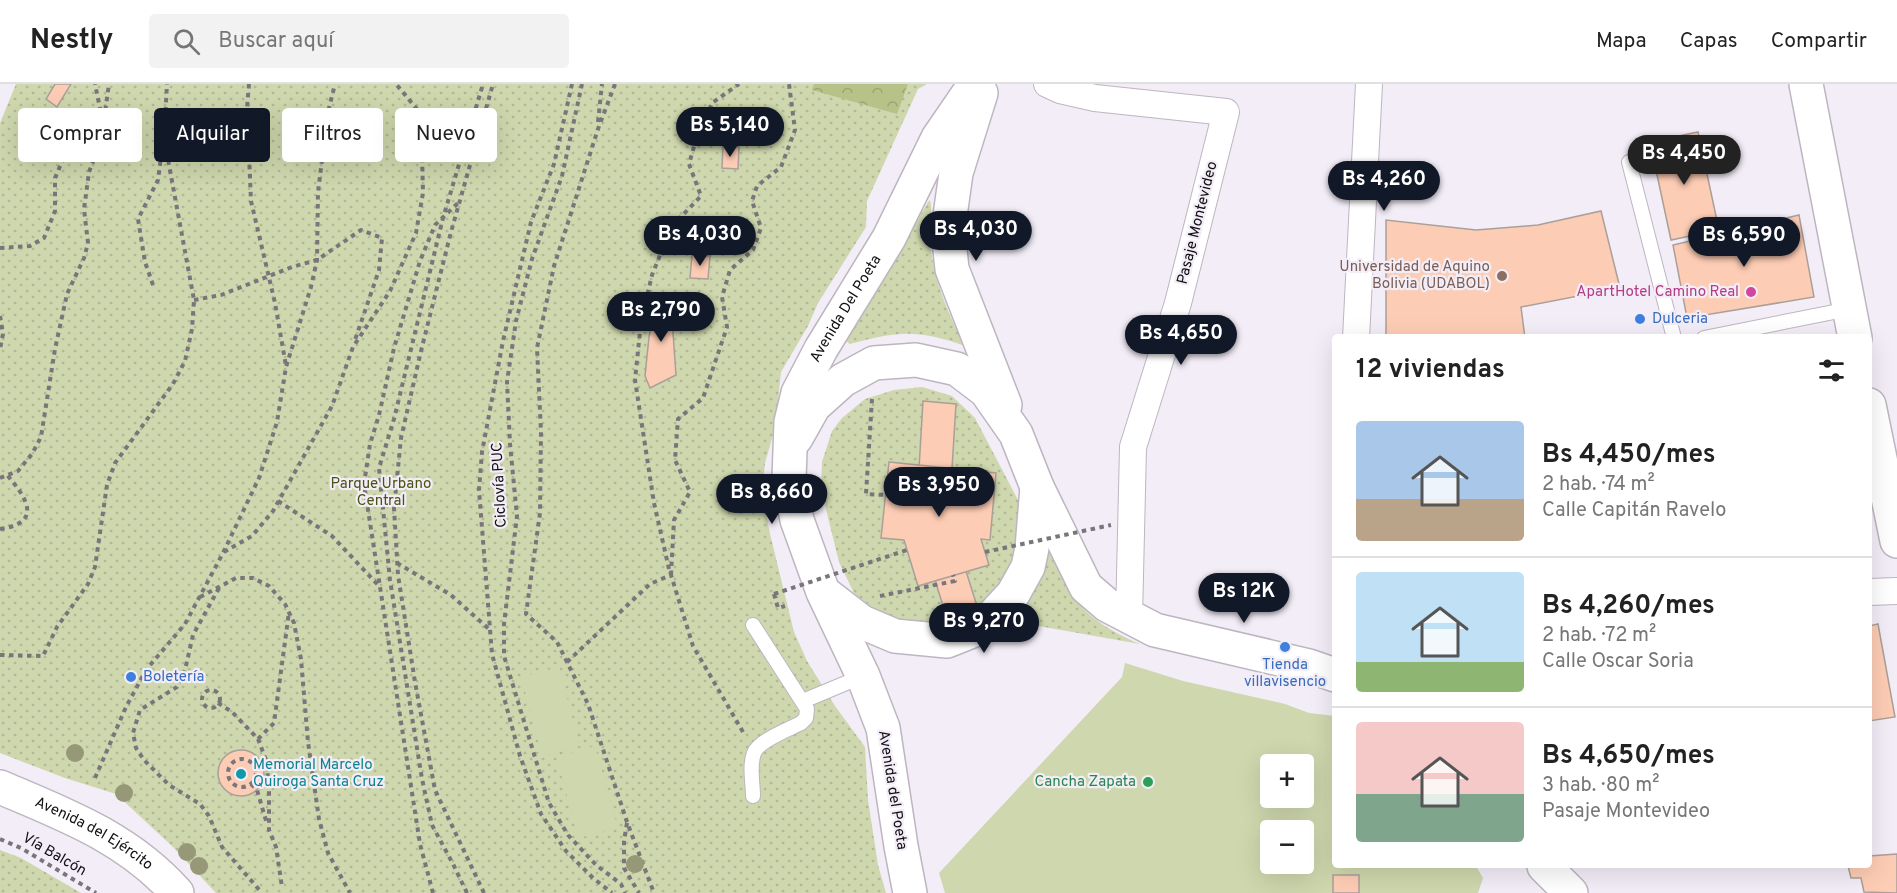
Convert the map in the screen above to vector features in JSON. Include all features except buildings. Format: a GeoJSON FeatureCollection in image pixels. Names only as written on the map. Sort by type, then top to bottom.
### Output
{"type":"FeatureCollection","features":[{"type":"Feature","properties":{"kind":"main road","name":"Avenida Del Poeta"},"geometry":{"type":"LineString","coordinates":[[823,592],[797,520],[789,479],[792,422],[798,393],[821,349],[889,238],[938,138],[975,84]]}},
{"type":"Feature","properties":{"kind":"main road"},"geometry":{"type":"LineString","coordinates":[[983,84],[956,173],[948,231],[952,269],[1037,488],[1086,586],[1107,605],[1155,630],[1332,672]]}},
{"type":"Feature","properties":{"kind":"main road"},"geometry":{"type":"LineString","coordinates":[[1806,84],[1852,323]]}},
{"type":"Feature","properties":{"kind":"main road"},"geometry":{"type":"LineString","coordinates":[[790,447],[814,406],[843,380],[874,363],[916,360],[957,369],[986,391],[1016,434]]}},
{"type":"Feature","properties":{"kind":"main road"},"geometry":{"type":"LineString","coordinates":[[1872,420],[1897,541]]}},
{"type":"Feature","properties":{"kind":"main road"},"geometry":{"type":"LineString","coordinates":[[823,592],[862,622],[895,636],[946,641],[972,631],[988,620],[1013,594],[1028,567],[1032,548],[1037,488]]}},
{"type":"Feature","properties":{"kind":"main road","name":"Avenida del Poeta"},"geometry":{"type":"LineString","coordinates":[[823,592],[863,676],[883,728],[910,893]]}},
{"type":"Feature","properties":{"kind":"main road","name":"Avenida del Ejército"},"geometry":{"type":"LineString","coordinates":[[0,787],[90,826],[135,854],[177,893]]}},
{"type":"Feature","properties":{"kind":"main road"},"geometry":{"type":"LineString","coordinates":[[1546,868],[1571,893]]}},
{"type":"Feature","properties":{"kind":"street","name":"Pasaje Montevideo"},"geometry":{"type":"LineString","coordinates":[[1047,84],[1060,90],[1095,98],[1226,112],[1178,303],[1133,447],[1129,618]]}},
{"type":"Feature","properties":{"kind":"street"},"geometry":{"type":"LineString","coordinates":[[1356,334],[1369,84]]}},
{"type":"Feature","properties":{"kind":"street"},"geometry":{"type":"LineString","coordinates":[[1872,592],[1897,591]]}},
{"type":"Feature","properties":{"kind":"lane"},"geometry":{"type":"LineString","coordinates":[[1629,162],[1673,334]]}},
{"type":"Feature","properties":{"kind":"lane"},"geometry":{"type":"LineString","coordinates":[[1743,334],[1852,323]]}},
{"type":"Feature","properties":{"kind":"lane"},"geometry":{"type":"LineString","coordinates":[[753,625],[807,709],[806,718],[801,723],[761,744],[754,751],[753,796]]}},
{"type":"Feature","properties":{"kind":"lane"},"geometry":{"type":"LineString","coordinates":[[803,701],[863,676]]}},
{"type":"Feature","properties":{"kind":"path"},"geometry":{"type":"LineString","coordinates":[[95,84],[100,108]]}},
{"type":"Feature","properties":{"kind":"path"},"geometry":{"type":"LineString","coordinates":[[105,108],[109,84]]}},
{"type":"Feature","properties":{"kind":"path"},"geometry":{"type":"LineString","coordinates":[[166,108],[167,84]]}},
{"type":"Feature","properties":{"kind":"path"},"geometry":{"type":"LineString","coordinates":[[249,84],[247,108],[250,201],[269,278],[286,367]]}},
{"type":"Feature","properties":{"kind":"path"},"geometry":{"type":"LineString","coordinates":[[95,778],[126,707],[146,670],[185,624],[259,478],[277,422],[286,367],[311,286],[316,260],[318,192],[328,112],[335,84]]}},
{"type":"Feature","properties":{"kind":"path"},"geometry":{"type":"LineString","coordinates":[[353,347],[390,291],[416,233],[423,193],[422,114],[396,84]]}},
{"type":"Feature","properties":{"kind":"path"},"geometry":{"type":"LineString","coordinates":[[467,893],[432,825],[390,580],[379,468],[394,419],[443,218],[483,84]]}},
{"type":"Feature","properties":{"kind":"path"},"geometry":{"type":"LineString","coordinates":[[484,893],[435,790],[415,682],[397,563],[393,508],[401,438],[421,351],[459,202],[493,84]]}},
{"type":"Feature","properties":{"kind":"path"},"geometry":{"type":"LineString","coordinates":[[572,84],[554,164],[531,222],[503,341],[482,452],[479,490],[492,654],[517,745],[541,814],[566,851],[612,893]]}},
{"type":"Feature","properties":{"kind":"path","name":"Ciclovía PUC"},"geometry":{"type":"LineString","coordinates":[[582,84],[562,176],[532,259],[516,321],[507,382],[517,516],[504,624],[504,656],[549,803],[568,835],[596,865],[621,884],[625,893]]}},
{"type":"Feature","properties":{"kind":"path"},"geometry":{"type":"LineString","coordinates":[[598,129],[602,84]]}},
{"type":"Feature","properties":{"kind":"path"},"geometry":{"type":"LineString","coordinates":[[615,84],[598,129],[554,266],[537,348],[541,432],[540,513],[526,614],[557,642],[588,704],[627,822],[654,893]]}},
{"type":"Feature","properties":{"kind":"path"},"geometry":{"type":"LineString","coordinates":[[739,84],[712,103],[695,143],[689,164],[701,196],[672,226],[652,275],[641,322],[634,380],[654,503],[677,601],[693,646],[754,751]]}},
{"type":"Feature","properties":{"kind":"path"},"geometry":{"type":"LineString","coordinates":[[671,575],[674,520],[690,492],[675,460],[678,419],[703,398],[728,327],[722,297],[730,270],[753,250],[761,228],[752,201],[757,186],[781,167],[795,130],[789,84]]}},
{"type":"Feature","properties":{"kind":"path"},"geometry":{"type":"LineString","coordinates":[[0,248],[30,246],[45,238],[55,211],[55,178],[62,162]]}},
{"type":"Feature","properties":{"kind":"path"},"geometry":{"type":"LineString","coordinates":[[0,478],[18,471],[32,454],[41,437],[67,294],[84,258],[88,243],[84,209],[89,172],[93,162]]}},
{"type":"Feature","properties":{"kind":"path"},"geometry":{"type":"LineString","coordinates":[[153,285],[138,219],[158,180],[161,162]]}},
{"type":"Feature","properties":{"kind":"path"},"geometry":{"type":"LineString","coordinates":[[0,655],[42,656],[57,627],[88,584],[95,567],[107,485],[115,463],[173,384],[185,361],[192,329],[194,300],[168,162]]}},
{"type":"Feature","properties":{"kind":"path"},"geometry":{"type":"LineString","coordinates":[[433,893],[420,844],[364,484],[370,444],[394,348],[420,261],[435,225],[459,202]]}},
{"type":"Feature","properties":{"kind":"path"},"geometry":{"type":"LineString","coordinates":[[194,300],[221,294],[316,260],[361,230],[382,238],[379,270],[332,406],[273,511],[252,536],[223,553]]}},
{"type":"Feature","properties":{"kind":"path"},"geometry":{"type":"LineString","coordinates":[[0,316],[3,334],[0,349]]}},
{"type":"Feature","properties":{"kind":"path"},"geometry":{"type":"LineString","coordinates":[[874,363],[866,494],[886,495]]}},
{"type":"Feature","properties":{"kind":"path"},"geometry":{"type":"LineString","coordinates":[[0,529],[13,527],[23,521],[28,509],[21,491],[8,475]]}},
{"type":"Feature","properties":{"kind":"path"},"geometry":{"type":"LineString","coordinates":[[278,501],[332,536],[380,587]]}},
{"type":"Feature","properties":{"kind":"path"},"geometry":{"type":"LineString","coordinates":[[986,552],[1111,525]]}},
{"type":"Feature","properties":{"kind":"path"},"geometry":{"type":"LineString","coordinates":[[785,606],[778,608],[774,594],[907,550]]}},
{"type":"Feature","properties":{"kind":"path"},"geometry":{"type":"LineString","coordinates":[[397,563],[451,595],[490,630]]}},
{"type":"Feature","properties":{"kind":"path"},"geometry":{"type":"LineString","coordinates":[[566,663],[650,584],[671,575]]}},
{"type":"Feature","properties":{"kind":"path"},"geometry":{"type":"LineString","coordinates":[[877,597],[955,581],[953,575]]}},
{"type":"Feature","properties":{"kind":"path"},"geometry":{"type":"LineString","coordinates":[[199,598],[236,578],[253,578],[269,586],[285,604],[294,623],[301,659],[308,742],[319,819],[328,853],[350,893]]}},
{"type":"Feature","properties":{"kind":"path"},"geometry":{"type":"LineString","coordinates":[[219,587],[193,635],[185,670],[177,687],[140,710],[133,733],[136,747],[144,760],[169,785],[200,804],[222,847],[262,893]]}},
{"type":"Feature","properties":{"kind":"path"},"geometry":{"type":"LineString","coordinates":[[258,740],[274,723],[289,612]]}},
{"type":"Feature","properties":{"kind":"path"},"geometry":{"type":"LineString","coordinates":[[210,690],[215,691],[219,695],[218,703],[214,707],[205,706],[202,701],[203,695],[210,690]]}},
{"type":"Feature","properties":{"kind":"path"},"geometry":{"type":"LineString","coordinates":[[218,703],[232,712],[258,740],[267,760],[269,830]]}},
{"type":"Feature","properties":{"kind":"path"},"geometry":{"type":"LineString","coordinates":[[243,759],[252,764],[256,772],[251,784],[243,788],[231,783],[228,774],[234,762],[243,759]]}},
{"type":"Feature","properties":{"kind":"path"},"geometry":{"type":"LineString","coordinates":[[251,784],[257,790],[276,847],[282,887]]}},
{"type":"Feature","properties":{"kind":"path"},"geometry":{"type":"LineString","coordinates":[[627,822],[624,868],[639,893]]}},
{"type":"Feature","properties":{"kind":"path","name":"Vía Balcón"},"geometry":{"type":"LineString","coordinates":[[0,839],[21,848],[96,893]]}},
{"type":"Feature","properties":{"kind":"green space","name":"Parque Urbano Central"},"geometry":{"type":"Polygon","coordinates":[[[16,84],[927,84],[918,89],[867,201],[866,227],[818,303],[808,326],[781,372],[775,428],[765,463],[762,491],[794,632],[807,661],[835,706],[865,747],[868,800],[878,865],[886,893],[216,893],[172,846],[116,794],[65,778],[0,753],[0,123],[16,84]]]}},
{"type":"Feature","properties":{"kind":"green space"},"geometry":{"type":"Polygon","coordinates":[[[814,84],[908,84],[897,114],[812,90],[814,84]]]}},
{"type":"Feature","properties":{"kind":"green space"},"geometry":{"type":"Polygon","coordinates":[[[930,200],[930,242],[938,283],[965,346],[921,334],[895,334],[850,344],[846,341],[930,200]]]}},
{"type":"Feature","properties":{"kind":"green space"},"geometry":{"type":"Polygon","coordinates":[[[922,387],[952,396],[975,418],[1019,502],[1022,534],[1011,568],[995,592],[982,604],[966,615],[939,622],[922,623],[896,619],[873,608],[854,593],[839,562],[821,489],[822,462],[832,431],[842,418],[865,399],[894,390],[922,387]]]}},
{"type":"Feature","properties":{"kind":"green space"},"geometry":{"type":"Polygon","coordinates":[[[1051,540],[1064,579],[1079,604],[1097,621],[1140,644],[1010,621],[1023,607],[1051,540]]]}},
{"type":"Feature","properties":{"kind":"green space","name":"Cancha Zapata"},"geometry":{"type":"Polygon","coordinates":[[[1125,663],[1183,681],[1285,704],[1309,713],[1332,716],[1332,868],[1477,868],[1483,878],[1478,893],[945,893],[939,873],[1122,677],[1125,663]]]}},
{"type":"Feature","properties":{"kind":"green space"},"geometry":{"type":"Polygon","coordinates":[[[559,667],[580,746],[542,756],[521,677],[559,667]]]}},
{"type":"Feature","properties":{"kind":"green space"},"geometry":{"type":"Polygon","coordinates":[[[595,746],[618,828],[579,838],[556,757],[595,746]]]}},
{"type":"Feature","properties":{"kind":"green space"},"geometry":{"type":"Polygon","coordinates":[[[0,850],[21,858],[81,893],[0,893],[0,850]]]}},
{"type":"Feature","properties":{"kind":"place","name":"Universidad de Aquino Bolivia (UDABOL)"},"geometry":{"type":"Point","coordinates":[1502,276]}},
{"type":"Feature","properties":{"kind":"place","name":"ApartHotel Camino Real"},"geometry":{"type":"Point","coordinates":[1751,292]}},
{"type":"Feature","properties":{"kind":"place","name":"Dulceria"},"geometry":{"type":"Point","coordinates":[1640,319]}},
{"type":"Feature","properties":{"kind":"place","name":"Tienda villavisencio"},"geometry":{"type":"Point","coordinates":[1285,647]}},
{"type":"Feature","properties":{"kind":"place","name":"Boletería"},"geometry":{"type":"Point","coordinates":[131,677]}},
{"type":"Feature","properties":{"kind":"place","name":"Memorial Marcelo Quiroga Santa Cruz"},"geometry":{"type":"Point","coordinates":[241,774]}},
{"type":"Feature","properties":{"kind":"place","name":"Cancha Zapata"},"geometry":{"type":"Point","coordinates":[1148,782]}}]}
